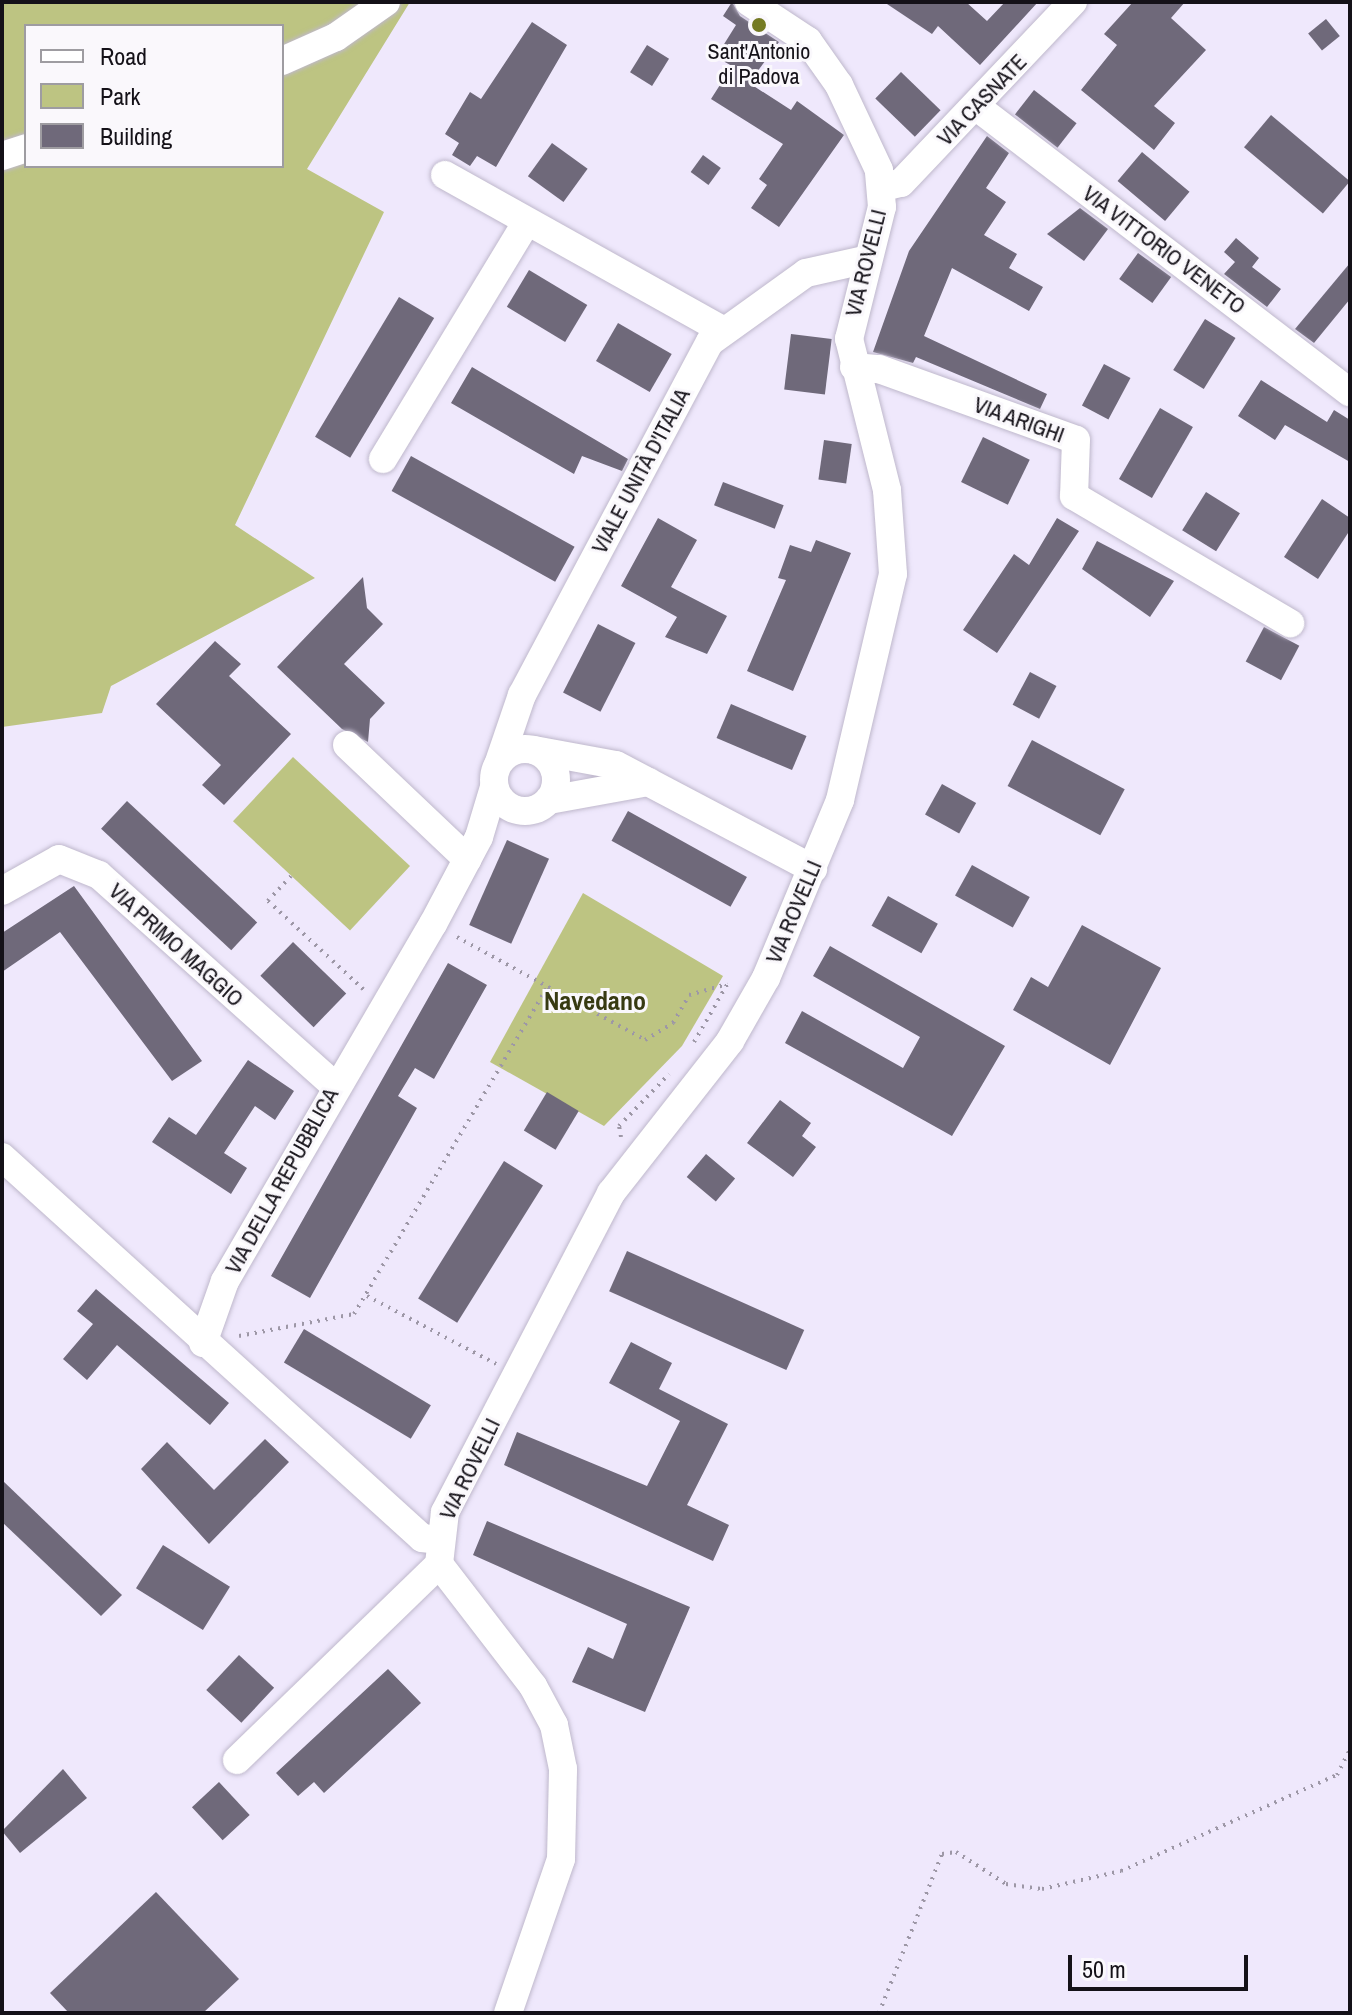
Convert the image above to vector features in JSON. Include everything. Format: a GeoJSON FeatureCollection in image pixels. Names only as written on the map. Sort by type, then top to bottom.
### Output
{"type":"FeatureCollection","features":[{"type":"Feature","properties":{"kind":"street"},"geometry":{"type":"LineString","coordinates":[[284,60],[336,37],[386,2]]}},
{"type":"Feature","properties":{"kind":"street"},"geometry":{"type":"LineString","coordinates":[[749,2],[808,41],[824,63],[883,187]]}},
{"type":"Feature","properties":{"kind":"street","name":"VIA CASNATE"},"geometry":{"type":"LineString","coordinates":[[883,187],[901,183],[978,108],[1073,2]]}},
{"type":"Feature","properties":{"kind":"street","name":"VIA VITTORIO VENETO"},"geometry":{"type":"LineString","coordinates":[[978,108],[1350,392]]}},
{"type":"Feature","properties":{"kind":"street"},"geometry":{"type":"LineString","coordinates":[[2,156],[24,149]]}},
{"type":"Feature","properties":{"kind":"street"},"geometry":{"type":"LineString","coordinates":[[445,175],[526,223],[721,329]]}},
{"type":"Feature","properties":{"kind":"street","name":"VIA ROVELLI"},"geometry":{"type":"LineString","coordinates":[[237,1760],[439,1552],[445,1512],[611,1193],[730,1041],[813,869],[860,734],[893,574],[887,490],[849,339],[864,260],[883,187]]}},
{"type":"Feature","properties":{"kind":"street"},"geometry":{"type":"LineString","coordinates":[[383,459],[526,223]]}},
{"type":"Feature","properties":{"kind":"street","name":"VIALE UNITÀ D'ITALIA"},"geometry":{"type":"LineString","coordinates":[[473,848],[522,695],[721,329],[806,273],[864,260]]}},
{"type":"Feature","properties":{"kind":"street","name":"VIA ARIGHI"},"geometry":{"type":"LineString","coordinates":[[854,367],[879,369],[1076,440],[1074,496],[1290,623]]}},
{"type":"Feature","properties":{"kind":"street"},"geometry":{"type":"LineString","coordinates":[[347,745],[473,848],[519,812],[549,800],[649,782]]}},
{"type":"Feature","properties":{"kind":"street"},"geometry":{"type":"LineString","coordinates":[[534,750],[556,777],[549,800]]}},
{"type":"Feature","properties":{"kind":"street"},"geometry":{"type":"LineString","coordinates":[[519,812],[496,774],[534,750],[616,765],[813,869]]}},
{"type":"Feature","properties":{"kind":"street","name":"VIA DELLA REPUBBLICA"},"geometry":{"type":"LineString","coordinates":[[203,1343],[225,1281],[433,924],[473,848]]}},
{"type":"Feature","properties":{"kind":"street","name":"VIA PRIMO MAGGIO"},"geometry":{"type":"LineString","coordinates":[[2,891],[59,859],[99,875],[336,1087]]}},
{"type":"Feature","properties":{"kind":"street"},"geometry":{"type":"LineString","coordinates":[[2,1157],[203,1343],[439,1552],[533,1686],[554,1725],[563,1769],[561,1859],[508,2012]]}},
{"type":"Feature","properties":{"kind":"path"},"geometry":{"type":"LineString","coordinates":[[291,876],[268,901],[383,1008]]}},
{"type":"Feature","properties":{"kind":"path"},"geometry":{"type":"LineString","coordinates":[[433,924],[645,1040],[673,1023],[689,995],[728,983],[736,988]]}},
{"type":"Feature","properties":{"kind":"path"},"geometry":{"type":"LineString","coordinates":[[691,1045],[728,983]]}},
{"type":"Feature","properties":{"kind":"path"},"geometry":{"type":"LineString","coordinates":[[241,1342],[238,1334],[354,1314],[548,986]]}},
{"type":"Feature","properties":{"kind":"path"},"geometry":{"type":"LineString","coordinates":[[622,1148],[619,1126],[675,1068]]}},
{"type":"Feature","properties":{"kind":"path"},"geometry":{"type":"LineString","coordinates":[[367,1296],[505,1368]]}},
{"type":"Feature","properties":{"kind":"path"},"geometry":{"type":"LineString","coordinates":[[879,2013],[942,1854],[956,1852],[1006,1884],[1042,1889],[1121,1871],[1337,1775],[1350,1749]]}},
{"type":"Feature","properties":{"kind":"green space"},"geometry":{"type":"Polygon","coordinates":[[[2,2],[410,2],[307,169],[384,212],[235,525],[315,578],[111,686],[102,713],[2,727],[2,2]]]}},
{"type":"Feature","properties":{"kind":"green space"},"geometry":{"type":"Polygon","coordinates":[[[293,757],[410,866],[350,930],[233,821],[293,757]]]}},
{"type":"Feature","properties":{"kind":"green space"},"geometry":{"type":"Polygon","coordinates":[[[583,893],[723,976],[682,1046],[604,1126],[490,1062],[583,893]]]}},
{"type":"Feature","properties":{"kind":"building"},"geometry":{"type":"Polygon","coordinates":[[[732,2],[740,16],[779,42],[749,83],[791,110],[797,101],[844,135],[779,227],[751,208],[767,185],[759,179],[783,144],[711,99],[732,66],[716,57],[736,25],[723,16],[732,2]]]}},
{"type":"Feature","properties":{"kind":"building"},"geometry":{"type":"Polygon","coordinates":[[[884,2],[966,2],[987,21],[1005,2],[1038,2],[980,65],[938,26],[932,34],[884,2]]]}},
{"type":"Feature","properties":{"kind":"building"},"geometry":{"type":"Polygon","coordinates":[[[1133,2],[1185,2],[1171,18],[1206,50],[1154,106],[1175,123],[1154,150],[1081,90],[1117,45],[1104,34],[1133,2]]]}},
{"type":"Feature","properties":{"kind":"building"},"geometry":{"type":"Polygon","coordinates":[[[1326,19],[1340,36],[1322,51],[1308,33],[1326,19]]]}},
{"type":"Feature","properties":{"kind":"building"},"geometry":{"type":"Polygon","coordinates":[[[532,22],[567,45],[496,167],[477,156],[470,166],[452,155],[459,143],[445,134],[470,92],[481,99],[532,22]]]}},
{"type":"Feature","properties":{"kind":"building"},"geometry":{"type":"Polygon","coordinates":[[[647,45],[669,59],[652,86],[630,72],[647,45]]]}},
{"type":"Feature","properties":{"kind":"building"},"geometry":{"type":"Polygon","coordinates":[[[901,72],[941,110],[915,137],[875,99],[901,72]]]}},
{"type":"Feature","properties":{"kind":"building"},"geometry":{"type":"Polygon","coordinates":[[[1034,90],[1077,123],[1057,148],[1015,114],[1034,90]]]}},
{"type":"Feature","properties":{"kind":"building"},"geometry":{"type":"Polygon","coordinates":[[[1271,115],[1350,181],[1323,213],[1244,147],[1271,115]]]}},
{"type":"Feature","properties":{"kind":"building"},"geometry":{"type":"Polygon","coordinates":[[[987,136],[1009,153],[986,188],[1006,202],[984,235],[1017,254],[1009,268],[1043,287],[1029,311],[952,268],[924,336],[1047,394],[1040,409],[916,357],[913,363],[873,352],[909,251],[987,136]]]}},
{"type":"Feature","properties":{"kind":"building"},"geometry":{"type":"Polygon","coordinates":[[[552,143],[588,169],[563,202],[528,176],[552,143]]]}},
{"type":"Feature","properties":{"kind":"building"},"geometry":{"type":"Polygon","coordinates":[[[1142,152],[1189,192],[1165,221],[1118,181],[1142,152]]]}},
{"type":"Feature","properties":{"kind":"building"},"geometry":{"type":"Polygon","coordinates":[[[703,155],[721,168],[708,185],[691,172],[703,155]]]}},
{"type":"Feature","properties":{"kind":"building"},"geometry":{"type":"Polygon","coordinates":[[[1080,208],[1108,229],[1084,261],[1047,234],[1080,208]]]}},
{"type":"Feature","properties":{"kind":"building"},"geometry":{"type":"Polygon","coordinates":[[[1236,238],[1259,258],[1252,267],[1281,289],[1267,307],[1224,274],[1235,262],[1224,252],[1236,238]]]}},
{"type":"Feature","properties":{"kind":"building"},"geometry":{"type":"Polygon","coordinates":[[[1138,253],[1171,277],[1152,303],[1119,279],[1138,253]]]}},
{"type":"Feature","properties":{"kind":"building"},"geometry":{"type":"Polygon","coordinates":[[[1350,263],[1350,299],[1314,343],[1295,329],[1350,263]]]}},
{"type":"Feature","properties":{"kind":"building"},"geometry":{"type":"Polygon","coordinates":[[[529,270],[587,305],[565,342],[507,307],[529,270]]]}},
{"type":"Feature","properties":{"kind":"building"},"geometry":{"type":"Polygon","coordinates":[[[399,297],[434,318],[350,458],[315,437],[399,297]]]}},
{"type":"Feature","properties":{"kind":"building"},"geometry":{"type":"Polygon","coordinates":[[[1205,319],[1236,338],[1204,389],[1173,370],[1205,319]]]}},
{"type":"Feature","properties":{"kind":"building"},"geometry":{"type":"Polygon","coordinates":[[[618,323],[672,354],[650,392],[596,361],[618,323]]]}},
{"type":"Feature","properties":{"kind":"building"},"geometry":{"type":"Polygon","coordinates":[[[791,334],[832,339],[825,395],[784,390],[791,334]]]}},
{"type":"Feature","properties":{"kind":"building"},"geometry":{"type":"Polygon","coordinates":[[[1104,364],[1130,378],[1108,420],[1082,405],[1104,364]]]}},
{"type":"Feature","properties":{"kind":"building"},"geometry":{"type":"Polygon","coordinates":[[[472,367],[628,459],[622,471],[582,456],[574,474],[451,403],[472,367]]]}},
{"type":"Feature","properties":{"kind":"building"},"geometry":{"type":"Polygon","coordinates":[[[1261,380],[1327,422],[1334,410],[1350,420],[1350,462],[1285,425],[1275,440],[1238,416],[1261,380]]]}},
{"type":"Feature","properties":{"kind":"building"},"geometry":{"type":"Polygon","coordinates":[[[1160,408],[1193,427],[1152,498],[1119,479],[1160,408]]]}},
{"type":"Feature","properties":{"kind":"building"},"geometry":{"type":"Polygon","coordinates":[[[983,437],[1030,460],[1008,505],[961,482],[983,437]]]}},
{"type":"Feature","properties":{"kind":"building"},"geometry":{"type":"Polygon","coordinates":[[[824,440],[852,444],[846,484],[818,480],[824,440]]]}},
{"type":"Feature","properties":{"kind":"building"},"geometry":{"type":"Polygon","coordinates":[[[411,456],[575,547],[555,582],[392,491],[411,456]]]}},
{"type":"Feature","properties":{"kind":"building"},"geometry":{"type":"Polygon","coordinates":[[[723,482],[784,505],[775,529],[714,505],[723,482]]]}},
{"type":"Feature","properties":{"kind":"building"},"geometry":{"type":"Polygon","coordinates":[[[1206,492],[1240,513],[1216,551],[1182,530],[1206,492]]]}},
{"type":"Feature","properties":{"kind":"building"},"geometry":{"type":"Polygon","coordinates":[[[1322,499],[1350,518],[1350,530],[1318,579],[1284,557],[1322,499]]]}},
{"type":"Feature","properties":{"kind":"building"},"geometry":{"type":"Polygon","coordinates":[[[658,518],[697,540],[671,587],[727,616],[707,654],[665,637],[677,617],[621,586],[658,518]]]}},
{"type":"Feature","properties":{"kind":"building"},"geometry":{"type":"Polygon","coordinates":[[[1057,518],[1079,531],[997,653],[963,630],[1014,554],[1029,565],[1057,518]]]}},
{"type":"Feature","properties":{"kind":"building"},"geometry":{"type":"Polygon","coordinates":[[[816,540],[851,553],[793,691],[747,671],[786,580],[778,578],[790,545],[811,552],[816,540]]]}},
{"type":"Feature","properties":{"kind":"building"},"geometry":{"type":"Polygon","coordinates":[[[1097,541],[1174,581],[1150,617],[1082,569],[1097,541]]]}},
{"type":"Feature","properties":{"kind":"building"},"geometry":{"type":"Polygon","coordinates":[[[363,577],[367,608],[383,624],[344,664],[385,703],[370,719],[368,742],[342,729],[277,667],[363,577]]]}},
{"type":"Feature","properties":{"kind":"building"},"geometry":{"type":"Polygon","coordinates":[[[598,624],[635,643],[600,712],[563,693],[598,624]]]}},
{"type":"Feature","properties":{"kind":"building"},"geometry":{"type":"Polygon","coordinates":[[[1264,627],[1299,646],[1281,680],[1246,661],[1264,627]]]}},
{"type":"Feature","properties":{"kind":"building"},"geometry":{"type":"Polygon","coordinates":[[[215,641],[241,664],[229,676],[291,734],[224,805],[202,785],[221,765],[156,704],[215,641]]]}},
{"type":"Feature","properties":{"kind":"building"},"geometry":{"type":"Polygon","coordinates":[[[1030,672],[1056,686],[1039,719],[1013,705],[1030,672]]]}},
{"type":"Feature","properties":{"kind":"building"},"geometry":{"type":"Polygon","coordinates":[[[731,704],[806,736],[792,770],[717,738],[731,704]]]}},
{"type":"Feature","properties":{"kind":"building"},"geometry":{"type":"Polygon","coordinates":[[[1032,740],[1125,789],[1100,835],[1008,786],[1032,740]]]}},
{"type":"Feature","properties":{"kind":"building"},"geometry":{"type":"Polygon","coordinates":[[[942,784],[976,803],[959,834],[925,815],[942,784]]]}},
{"type":"Feature","properties":{"kind":"building"},"geometry":{"type":"Polygon","coordinates":[[[127,801],[257,922],[231,950],[101,829],[127,801]]]}},
{"type":"Feature","properties":{"kind":"building"},"geometry":{"type":"Polygon","coordinates":[[[628,811],[747,877],[730,907],[612,841],[628,811]]]}},
{"type":"Feature","properties":{"kind":"building"},"geometry":{"type":"Polygon","coordinates":[[[507,840],[549,859],[511,944],[469,925],[507,840]]]}},
{"type":"Feature","properties":{"kind":"building"},"geometry":{"type":"Polygon","coordinates":[[[972,865],[1030,897],[1013,928],[955,896],[972,865]]]}},
{"type":"Feature","properties":{"kind":"building"},"geometry":{"type":"Polygon","coordinates":[[[74,886],[202,1061],[172,1081],[60,932],[2,972],[2,933],[74,886]]]}},
{"type":"Feature","properties":{"kind":"building"},"geometry":{"type":"Polygon","coordinates":[[[888,896],[938,924],[921,953],[872,926],[888,896]]]}},
{"type":"Feature","properties":{"kind":"building"},"geometry":{"type":"Polygon","coordinates":[[[1082,925],[1161,968],[1110,1065],[1013,1010],[1031,977],[1048,987],[1082,925]]]}},
{"type":"Feature","properties":{"kind":"building"},"geometry":{"type":"Polygon","coordinates":[[[293,942],[346,993],[314,1027],[260,976],[293,942]]]}},
{"type":"Feature","properties":{"kind":"building"},"geometry":{"type":"Polygon","coordinates":[[[830,946],[1005,1046],[952,1136],[785,1043],[802,1011],[903,1068],[920,1037],[813,976],[830,946]]]}},
{"type":"Feature","properties":{"kind":"building"},"geometry":{"type":"Polygon","coordinates":[[[448,963],[487,985],[434,1079],[415,1068],[398,1096],[417,1108],[310,1298],[271,1276],[448,963]]]}},
{"type":"Feature","properties":{"kind":"building"},"geometry":{"type":"Polygon","coordinates":[[[248,1060],[294,1091],[275,1120],[255,1106],[224,1153],[247,1168],[231,1194],[152,1142],[169,1117],[196,1135],[248,1060]]]}},
{"type":"Feature","properties":{"kind":"building"},"geometry":{"type":"Polygon","coordinates":[[[547,1092],[579,1111],[556,1150],[524,1131],[547,1092]]]}},
{"type":"Feature","properties":{"kind":"building"},"geometry":{"type":"Polygon","coordinates":[[[780,1100],[811,1123],[802,1136],[816,1147],[793,1177],[747,1143],[780,1100]]]}},
{"type":"Feature","properties":{"kind":"building"},"geometry":{"type":"Polygon","coordinates":[[[706,1154],[735,1178],[716,1201],[687,1177],[706,1154]]]}},
{"type":"Feature","properties":{"kind":"building"},"geometry":{"type":"Polygon","coordinates":[[[504,1161],[543,1185],[457,1323],[418,1298],[504,1161]]]}},
{"type":"Feature","properties":{"kind":"building"},"geometry":{"type":"Polygon","coordinates":[[[627,1251],[804,1330],[786,1370],[609,1291],[627,1251]]]}},
{"type":"Feature","properties":{"kind":"building"},"geometry":{"type":"Polygon","coordinates":[[[96,1289],[229,1403],[210,1425],[117,1345],[87,1380],[63,1359],[93,1324],[77,1311],[96,1289]]]}},
{"type":"Feature","properties":{"kind":"building"},"geometry":{"type":"Polygon","coordinates":[[[304,1329],[431,1405],[411,1439],[284,1362],[304,1329]]]}},
{"type":"Feature","properties":{"kind":"building"},"geometry":{"type":"Polygon","coordinates":[[[631,1342],[672,1363],[659,1389],[728,1424],[687,1505],[729,1525],[713,1561],[504,1465],[517,1432],[647,1486],[680,1421],[609,1383],[631,1342]]]}},
{"type":"Feature","properties":{"kind":"building"},"geometry":{"type":"Polygon","coordinates":[[[265,1439],[289,1462],[209,1544],[141,1469],[167,1442],[214,1490],[265,1439]]]}},
{"type":"Feature","properties":{"kind":"building"},"geometry":{"type":"Polygon","coordinates":[[[2,1480],[122,1595],[101,1616],[2,1522],[2,1480]]]}},
{"type":"Feature","properties":{"kind":"building"},"geometry":{"type":"Polygon","coordinates":[[[487,1521],[690,1607],[645,1712],[572,1682],[588,1647],[613,1659],[627,1624],[473,1555],[487,1521]]]}},
{"type":"Feature","properties":{"kind":"building"},"geometry":{"type":"Polygon","coordinates":[[[163,1545],[230,1587],[203,1630],[136,1588],[163,1545]]]}},
{"type":"Feature","properties":{"kind":"building"},"geometry":{"type":"Polygon","coordinates":[[[239,1655],[274,1688],[241,1723],[206,1690],[239,1655]]]}},
{"type":"Feature","properties":{"kind":"building"},"geometry":{"type":"Polygon","coordinates":[[[388,1669],[421,1703],[324,1793],[314,1782],[298,1796],[276,1773],[388,1669]]]}},
{"type":"Feature","properties":{"kind":"building"},"geometry":{"type":"Polygon","coordinates":[[[63,1769],[87,1798],[20,1853],[2,1831],[63,1769]]]}},
{"type":"Feature","properties":{"kind":"building"},"geometry":{"type":"Polygon","coordinates":[[[219,1782],[250,1815],[223,1840],[192,1807],[219,1782]]]}},
{"type":"Feature","properties":{"kind":"building"},"geometry":{"type":"Polygon","coordinates":[[[156,1892],[239,1979],[203,2013],[69,2013],[50,1993],[156,1892]]]}},
{"type":"Feature","properties":{"kind":"place","name":"Sant'Antonio di Padova"},"geometry":{"type":"Point","coordinates":[759,25]}},
{"type":"Feature","properties":{"kind":"district","name":"Navedano"},"geometry":{"type":"Point","coordinates":[595,1001]}}]}
